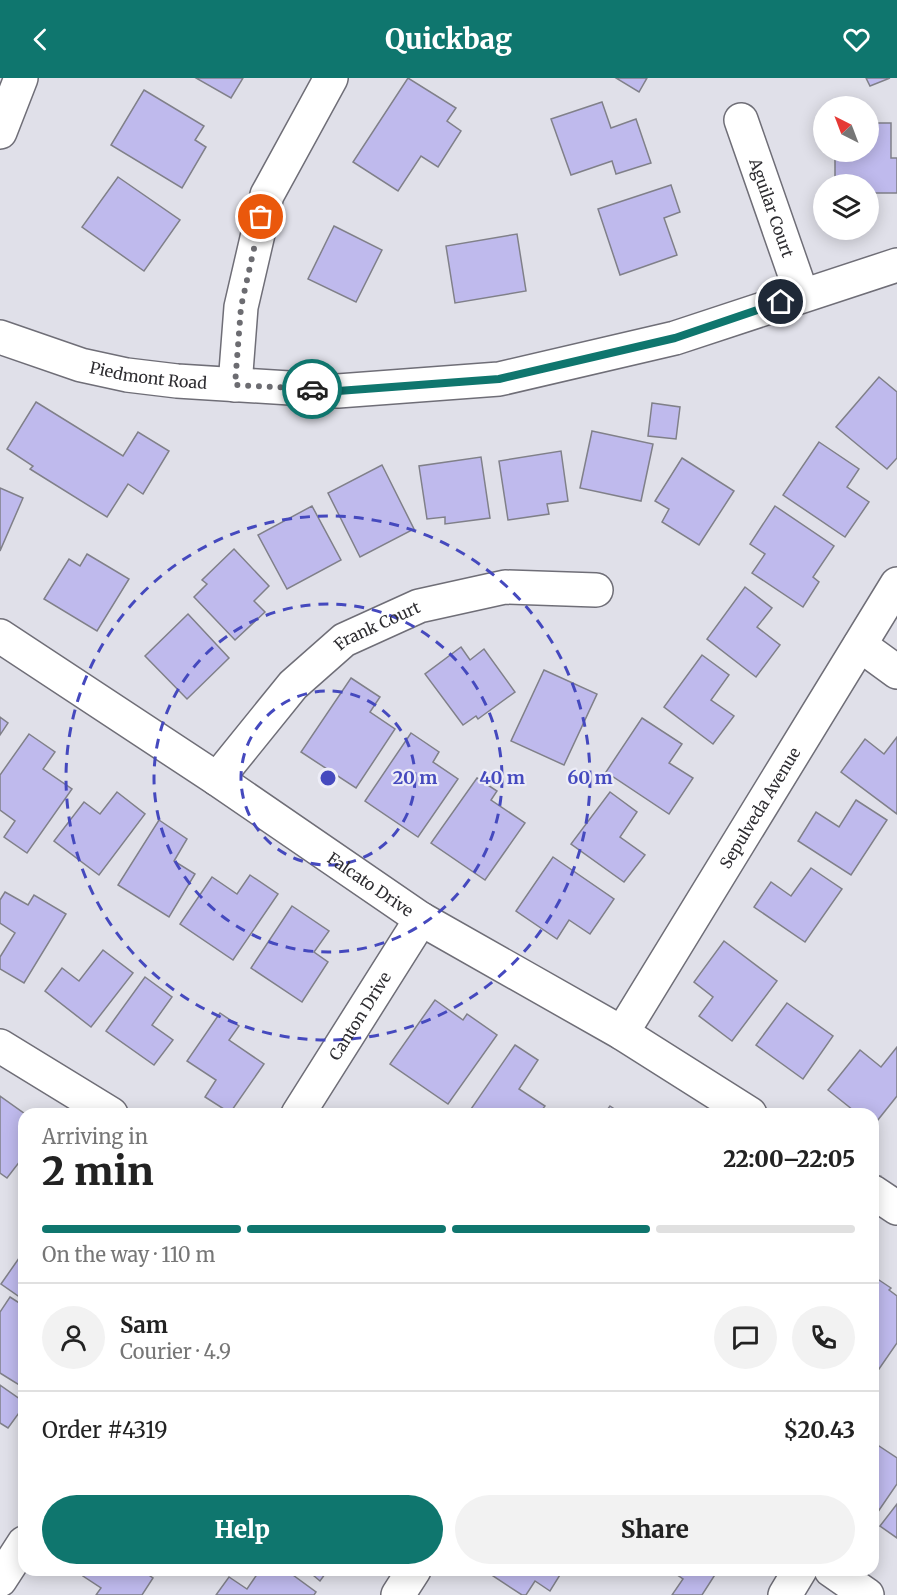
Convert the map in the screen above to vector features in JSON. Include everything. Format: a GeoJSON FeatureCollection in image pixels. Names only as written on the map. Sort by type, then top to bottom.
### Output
{"type":"FeatureCollection","features":[{"type":"Feature","properties":{"kind":"street"},"geometry":{"type":"LineString","coordinates":[[1,128],[21,78]]}},
{"type":"Feature","properties":{"kind":"street"},"geometry":{"type":"LineString","coordinates":[[235,385],[241,307],[267,195],[331,78]]}},
{"type":"Feature","properties":{"kind":"street","name":"Aguilar Court"},"geometry":{"type":"LineString","coordinates":[[741,120],[802,295]]}},
{"type":"Feature","properties":{"kind":"street","name":"Piedmont Road"},"geometry":{"type":"LineString","coordinates":[[0,337],[81,365],[127,375],[235,385],[338,391],[499,379],[675,338],[897,265]]}},
{"type":"Feature","properties":{"kind":"street","name":"Sepulveda Avenue"},"geometry":{"type":"LineString","coordinates":[[622,1033],[897,584]]}},
{"type":"Feature","properties":{"kind":"street","name":"Frank Court"},"geometry":{"type":"LineString","coordinates":[[217,779],[293,685],[344,640],[419,606],[505,587],[596,590]]}},
{"type":"Feature","properties":{"kind":"street","name":"Falcato Drive"},"geometry":{"type":"LineString","coordinates":[[0,636],[217,779],[421,919],[622,1033],[741,1108]]}},
{"type":"Feature","properties":{"kind":"street"},"geometry":{"type":"LineString","coordinates":[[860,645],[897,672]]}},
{"type":"Feature","properties":{"kind":"street","name":"Canton Drive"},"geometry":{"type":"LineString","coordinates":[[302,1108],[421,919]]}},
{"type":"Feature","properties":{"kind":"street"},"geometry":{"type":"LineString","coordinates":[[0,1046],[101,1108]]}},
{"type":"Feature","properties":{"kind":"street"},"geometry":{"type":"LineString","coordinates":[[879,1196],[897,1208]]}},
{"type":"Feature","properties":{"kind":"street"},"geometry":{"type":"LineString","coordinates":[[0,1580],[18,1552]]}},
{"type":"Feature","properties":{"kind":"street"},"geometry":{"type":"LineString","coordinates":[[398,1595],[410,1576]]}},
{"type":"Feature","properties":{"kind":"street"},"geometry":{"type":"LineString","coordinates":[[784,1595],[796,1576]]}},
{"type":"Feature","properties":{"kind":"street"},"geometry":{"type":"LineString","coordinates":[[840,1576],[867,1595]]}},
{"type":"Feature","properties":{"kind":"building"},"geometry":{"type":"Polygon","coordinates":[[[196,78],[243,78],[231,98],[196,78]]]}},
{"type":"Feature","properties":{"kind":"building"},"geometry":{"type":"Polygon","coordinates":[[[408,78],[456,108],[447,121],[461,131],[438,167],[421,156],[398,191],[353,162],[408,78]]]}},
{"type":"Feature","properties":{"kind":"building"},"geometry":{"type":"Polygon","coordinates":[[[616,78],[647,78],[639,92],[616,78]]]}},
{"type":"Feature","properties":{"kind":"building"},"geometry":{"type":"Polygon","coordinates":[[[866,78],[890,78],[870,86],[866,78]]]}},
{"type":"Feature","properties":{"kind":"building"},"geometry":{"type":"Polygon","coordinates":[[[144,90],[204,126],[195,140],[206,147],[182,188],[111,145],[144,90]]]}},
{"type":"Feature","properties":{"kind":"building"},"geometry":{"type":"Polygon","coordinates":[[[602,102],[611,128],[636,119],[651,163],[616,174],[612,161],[571,175],[551,119],[602,102]]]}},
{"type":"Feature","properties":{"kind":"building"},"geometry":{"type":"Polygon","coordinates":[[[879,123],[891,123],[891,158],[897,158],[897,193],[879,193],[879,174],[835,174],[835,162],[879,162],[879,123]]]}},
{"type":"Feature","properties":{"kind":"building"},"geometry":{"type":"Polygon","coordinates":[[[118,177],[180,220],[144,271],[82,227],[118,177]]]}},
{"type":"Feature","properties":{"kind":"building"},"geometry":{"type":"Polygon","coordinates":[[[671,185],[680,212],[664,218],[677,255],[620,275],[598,209],[671,185]]]}},
{"type":"Feature","properties":{"kind":"building"},"geometry":{"type":"Polygon","coordinates":[[[334,226],[382,250],[356,302],[308,279],[334,226]]]}},
{"type":"Feature","properties":{"kind":"building"},"geometry":{"type":"Polygon","coordinates":[[[517,234],[526,291],[455,303],[446,246],[517,234]]]}},
{"type":"Feature","properties":{"kind":"building"},"geometry":{"type":"Polygon","coordinates":[[[879,377],[897,392],[897,458],[887,469],[836,427],[879,377]]]}},
{"type":"Feature","properties":{"kind":"building"},"geometry":{"type":"Polygon","coordinates":[[[36,402],[123,456],[138,432],[169,451],[143,494],[128,484],[107,517],[30,469],[33,466],[7,449],[36,402]]]}},
{"type":"Feature","properties":{"kind":"building"},"geometry":{"type":"Polygon","coordinates":[[[652,403],[680,407],[676,439],[648,436],[652,403]]]}},
{"type":"Feature","properties":{"kind":"building"},"geometry":{"type":"Polygon","coordinates":[[[592,431],[653,444],[641,501],[580,488],[592,431]]]}},
{"type":"Feature","properties":{"kind":"building"},"geometry":{"type":"Polygon","coordinates":[[[819,442],[859,469],[847,487],[869,502],[845,537],[783,495],[819,442]]]}},
{"type":"Feature","properties":{"kind":"building"},"geometry":{"type":"Polygon","coordinates":[[[561,451],[568,501],[547,504],[549,514],[508,520],[499,461],[561,451]]]}},
{"type":"Feature","properties":{"kind":"building"},"geometry":{"type":"Polygon","coordinates":[[[481,457],[490,518],[445,524],[445,517],[427,519],[419,466],[481,457]]]}},
{"type":"Feature","properties":{"kind":"building"},"geometry":{"type":"Polygon","coordinates":[[[682,458],[734,491],[699,545],[662,522],[669,509],[655,501],[682,458]]]}},
{"type":"Feature","properties":{"kind":"building"},"geometry":{"type":"Polygon","coordinates":[[[382,465],[414,529],[360,557],[328,493],[382,465]]]}},
{"type":"Feature","properties":{"kind":"building"},"geometry":{"type":"Polygon","coordinates":[[[0,488],[23,498],[0,551],[0,488]]]}},
{"type":"Feature","properties":{"kind":"building"},"geometry":{"type":"Polygon","coordinates":[[[312,506],[341,560],[287,589],[258,535],[312,506]]]}},
{"type":"Feature","properties":{"kind":"building"},"geometry":{"type":"Polygon","coordinates":[[[775,506],[834,546],[813,577],[819,582],[803,607],[752,573],[765,554],[750,544],[775,506]]]}},
{"type":"Feature","properties":{"kind":"building"},"geometry":{"type":"Polygon","coordinates":[[[234,549],[269,586],[254,601],[265,612],[235,640],[194,597],[207,584],[202,580],[234,549]]]}},
{"type":"Feature","properties":{"kind":"building"},"geometry":{"type":"Polygon","coordinates":[[[87,554],[129,579],[97,631],[44,599],[69,559],[80,566],[87,554]]]}},
{"type":"Feature","properties":{"kind":"building"},"geometry":{"type":"Polygon","coordinates":[[[745,587],[772,608],[757,627],[780,645],[756,677],[707,639],[745,587]]]}},
{"type":"Feature","properties":{"kind":"building"},"geometry":{"type":"Polygon","coordinates":[[[188,614],[229,658],[187,699],[145,656],[188,614]]]}},
{"type":"Feature","properties":{"kind":"building"},"geometry":{"type":"Polygon","coordinates":[[[461,647],[470,660],[484,649],[515,692],[478,719],[476,716],[463,725],[425,674],[461,647]]]}},
{"type":"Feature","properties":{"kind":"building"},"geometry":{"type":"Polygon","coordinates":[[[702,655],[729,675],[711,700],[734,716],[713,744],[664,707],[702,655]]]}},
{"type":"Feature","properties":{"kind":"building"},"geometry":{"type":"Polygon","coordinates":[[[544,670],[597,694],[564,765],[511,741],[544,670]]]}},
{"type":"Feature","properties":{"kind":"building"},"geometry":{"type":"Polygon","coordinates":[[[351,678],[380,697],[370,712],[395,729],[356,788],[301,752],[351,678]]]}},
{"type":"Feature","properties":{"kind":"building"},"geometry":{"type":"Polygon","coordinates":[[[0,717],[8,723],[0,735],[0,717]]]}},
{"type":"Feature","properties":{"kind":"building"},"geometry":{"type":"Polygon","coordinates":[[[642,718],[682,744],[669,763],[693,778],[669,814],[606,772],[642,718]]]}},
{"type":"Feature","properties":{"kind":"building"},"geometry":{"type":"Polygon","coordinates":[[[411,733],[439,752],[433,762],[458,779],[418,837],[365,801],[411,733]]]}},
{"type":"Feature","properties":{"kind":"building"},"geometry":{"type":"Polygon","coordinates":[[[29,734],[55,752],[43,769],[72,789],[27,853],[4,837],[15,821],[0,810],[0,775],[29,734]]]}},
{"type":"Feature","properties":{"kind":"building"},"geometry":{"type":"Polygon","coordinates":[[[897,737],[897,814],[841,772],[865,739],[884,754],[897,737]]]}},
{"type":"Feature","properties":{"kind":"building"},"geometry":{"type":"Polygon","coordinates":[[[477,778],[497,791],[491,800],[525,823],[485,880],[431,843],[477,778]]]}},
{"type":"Feature","properties":{"kind":"building"},"geometry":{"type":"Polygon","coordinates":[[[117,792],[145,814],[99,875],[54,841],[84,802],[100,814],[117,792]]]}},
{"type":"Feature","properties":{"kind":"building"},"geometry":{"type":"Polygon","coordinates":[[[610,792],[637,812],[620,837],[645,855],[624,882],[571,844],[610,792]]]}},
{"type":"Feature","properties":{"kind":"building"},"geometry":{"type":"Polygon","coordinates":[[[856,800],[887,820],[851,875],[798,841],[816,812],[839,827],[856,800]]]}},
{"type":"Feature","properties":{"kind":"building"},"geometry":{"type":"Polygon","coordinates":[[[159,820],[187,839],[174,861],[195,874],[169,917],[118,885],[159,820]]]}},
{"type":"Feature","properties":{"kind":"building"},"geometry":{"type":"Polygon","coordinates":[[[553,857],[614,899],[590,934],[569,920],[557,939],[516,911],[553,857]]]}},
{"type":"Feature","properties":{"kind":"building"},"geometry":{"type":"Polygon","coordinates":[[[811,868],[842,889],[805,942],[754,907],[771,882],[791,896],[811,868]]]}},
{"type":"Feature","properties":{"kind":"building"},"geometry":{"type":"Polygon","coordinates":[[[250,875],[278,894],[233,960],[180,924],[212,877],[237,894],[250,875]]]}},
{"type":"Feature","properties":{"kind":"building"},"geometry":{"type":"Polygon","coordinates":[[[5,892],[28,905],[34,895],[66,914],[24,983],[0,969],[0,957],[15,933],[0,923],[0,900],[5,892]]]}},
{"type":"Feature","properties":{"kind":"building"},"geometry":{"type":"Polygon","coordinates":[[[292,906],[329,931],[314,952],[328,962],[302,1002],[251,968],[292,906]]]}},
{"type":"Feature","properties":{"kind":"building"},"geometry":{"type":"Polygon","coordinates":[[[724,941],[777,981],[732,1041],[699,1016],[713,997],[694,982],[724,941]]]}},
{"type":"Feature","properties":{"kind":"building"},"geometry":{"type":"Polygon","coordinates":[[[103,950],[133,973],[91,1027],[45,991],[62,968],[79,981],[103,950]]]}},
{"type":"Feature","properties":{"kind":"building"},"geometry":{"type":"Polygon","coordinates":[[[145,977],[172,997],[152,1025],[173,1040],[154,1065],[106,1031],[145,977]]]}},
{"type":"Feature","properties":{"kind":"building"},"geometry":{"type":"Polygon","coordinates":[[[435,1000],[463,1020],[467,1014],[497,1035],[448,1104],[390,1064],[435,1000]]]}},
{"type":"Feature","properties":{"kind":"building"},"geometry":{"type":"Polygon","coordinates":[[[787,1003],[833,1036],[803,1079],[756,1045],[787,1003]]]}},
{"type":"Feature","properties":{"kind":"building"},"geometry":{"type":"Polygon","coordinates":[[[220,1013],[239,1026],[229,1040],[264,1064],[233,1108],[222,1108],[205,1097],[216,1080],[187,1061],[220,1013]]]}},
{"type":"Feature","properties":{"kind":"building"},"geometry":{"type":"Polygon","coordinates":[[[515,1045],[538,1060],[519,1089],[545,1106],[544,1108],[472,1108],[515,1045]]]}},
{"type":"Feature","properties":{"kind":"building"},"geometry":{"type":"Polygon","coordinates":[[[897,1047],[897,1096],[879,1118],[879,1108],[850,1108],[828,1090],[860,1050],[881,1067],[897,1047]]]}},
{"type":"Feature","properties":{"kind":"building"},"geometry":{"type":"Polygon","coordinates":[[[0,1096],[18,1109],[18,1164],[7,1178],[0,1173],[0,1096]]]}},
{"type":"Feature","properties":{"kind":"building"},"geometry":{"type":"Polygon","coordinates":[[[18,1260],[18,1296],[1,1284],[18,1260]]]}},
{"type":"Feature","properties":{"kind":"building"},"geometry":{"type":"Polygon","coordinates":[[[879,1280],[891,1288],[889,1290],[897,1296],[897,1343],[879,1369],[879,1280]]]}},
{"type":"Feature","properties":{"kind":"building"},"geometry":{"type":"Polygon","coordinates":[[[10,1297],[18,1302],[18,1384],[0,1373],[0,1312],[10,1297]]]}},
{"type":"Feature","properties":{"kind":"building"},"geometry":{"type":"Polygon","coordinates":[[[0,1385],[18,1398],[18,1414],[8,1428],[0,1423],[0,1385]]]}},
{"type":"Feature","properties":{"kind":"building"},"geometry":{"type":"Polygon","coordinates":[[[879,1446],[897,1458],[897,1484],[879,1510],[879,1446]]]}},
{"type":"Feature","properties":{"kind":"building"},"geometry":{"type":"Polygon","coordinates":[[[897,1504],[897,1538],[880,1526],[897,1504]]]}},
{"type":"Feature","properties":{"kind":"building"},"geometry":{"type":"Polygon","coordinates":[[[83,1576],[150,1576],[153,1578],[142,1595],[96,1595],[101,1588],[83,1576]]]}},
{"type":"Feature","properties":{"kind":"building"},"geometry":{"type":"Polygon","coordinates":[[[256,1576],[294,1576],[316,1592],[314,1595],[216,1595],[229,1577],[247,1589],[256,1576]]]}},
{"type":"Feature","properties":{"kind":"building"},"geometry":{"type":"Polygon","coordinates":[[[314,1576],[324,1576],[320,1581],[314,1576]]]}},
{"type":"Feature","properties":{"kind":"building"},"geometry":{"type":"Polygon","coordinates":[[[493,1576],[559,1576],[550,1591],[535,1581],[526,1595],[522,1595],[493,1576]]]}},
{"type":"Feature","properties":{"kind":"building"},"geometry":{"type":"Polygon","coordinates":[[[679,1576],[714,1576],[702,1595],[672,1595],[683,1579],[679,1576]]]}},
{"type":"Feature","properties":{"kind":"way so far"},"geometry":{"type":"LineString","coordinates":[[261,217],[241,307],[235,385],[312,389]]}},
{"type":"Feature","properties":{"kind":"route"},"geometry":{"type":"LineString","coordinates":[[312,389],[338,391],[499,379],[675,338],[781,302]]}}]}
